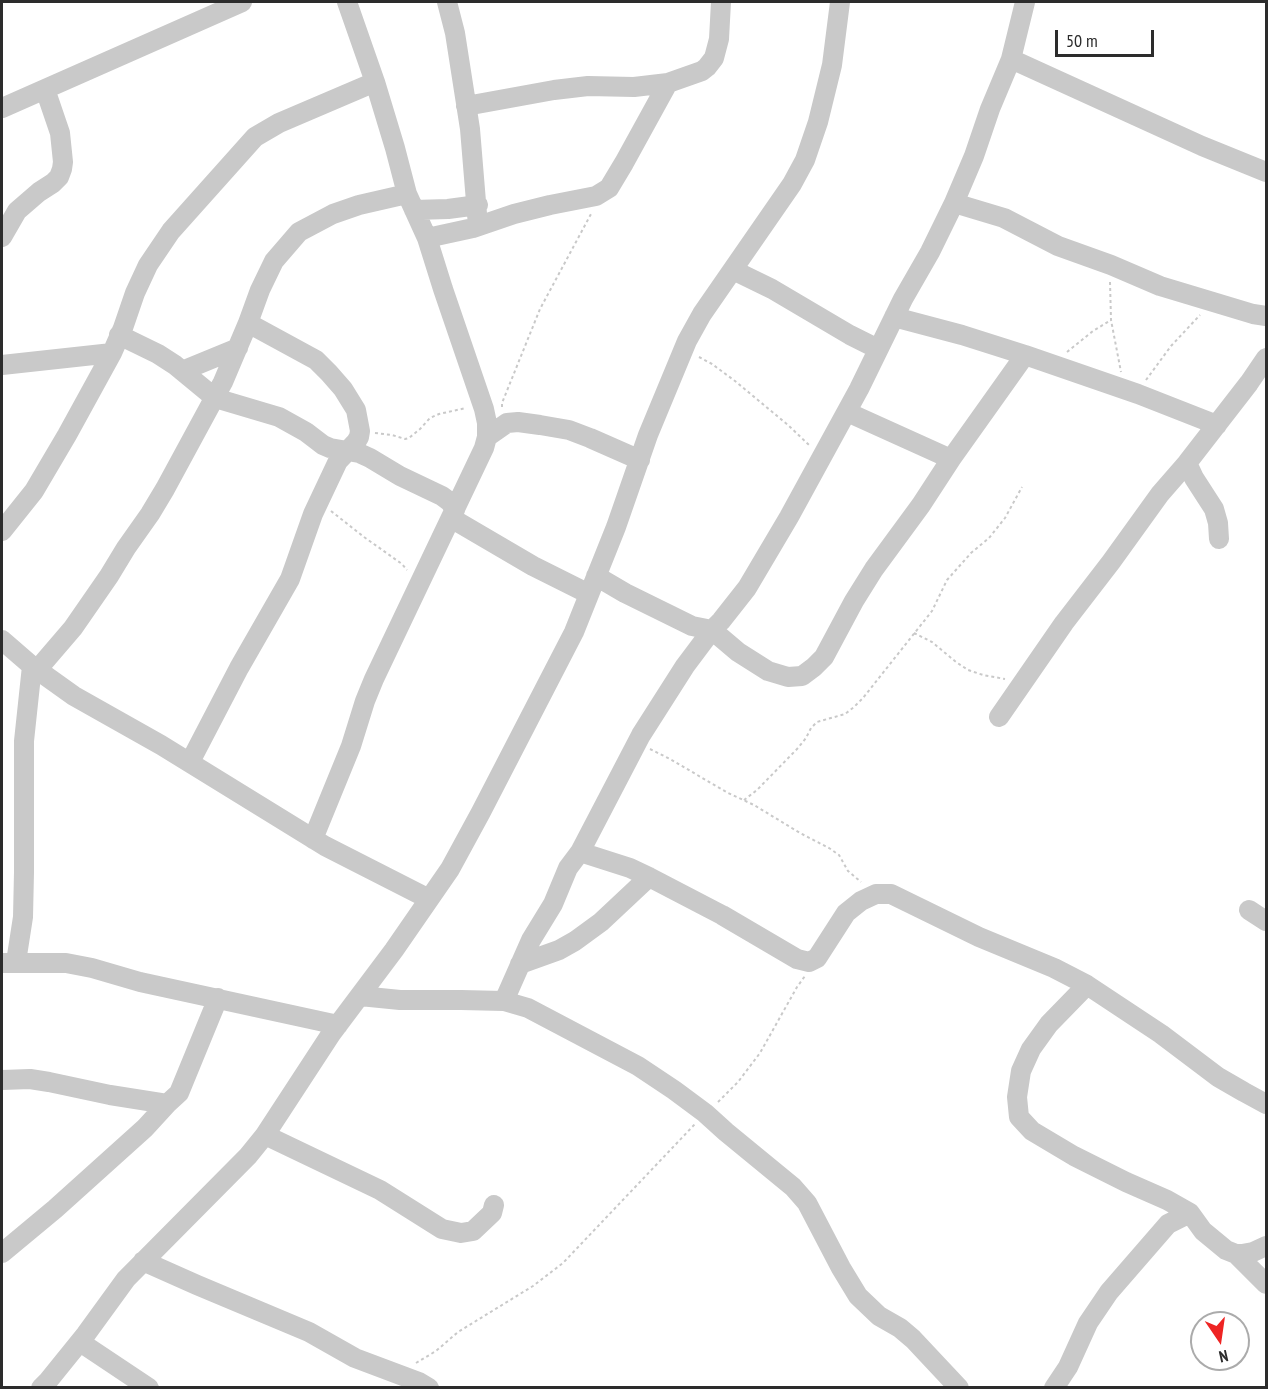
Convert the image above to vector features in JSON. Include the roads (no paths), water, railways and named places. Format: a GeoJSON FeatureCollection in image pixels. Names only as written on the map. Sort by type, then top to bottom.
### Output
{"type":"FeatureCollection","features":[{"type":"Feature","properties":{"kind":"street"},"geometry":{"type":"LineString","coordinates":[[2,108],[242,2]]}},
{"type":"Feature","properties":{"kind":"street"},"geometry":{"type":"LineString","coordinates":[[313,839],[351,746],[374,678],[484,448],[487,437],[484,410],[427,238],[411,202],[375,82],[347,2]]}},
{"type":"Feature","properties":{"kind":"street"},"geometry":{"type":"LineString","coordinates":[[447,2],[455,33],[474,158],[478,226]]}},
{"type":"Feature","properties":{"kind":"street"},"geometry":{"type":"LineString","coordinates":[[466,106],[588,86],[634,87],[668,83],[702,71],[714,58],[719,39],[721,2]]}},
{"type":"Feature","properties":{"kind":"street"},"geometry":{"type":"LineString","coordinates":[[41,1388],[80,1342],[126,1279],[248,1156],[265,1135],[338,1025],[450,869],[574,632],[616,527],[648,435],[684,348],[702,314],[792,184],[805,160],[818,122],[832,65],[840,2]]}},
{"type":"Feature","properties":{"kind":"street"},"geometry":{"type":"LineString","coordinates":[[504,1001],[531,940],[553,904],[568,868],[580,852],[636,744],[685,666],[747,588],[847,412],[894,316],[954,203],[1011,59],[1024,2]]}},
{"type":"Feature","properties":{"kind":"street"},"geometry":{"type":"LineString","coordinates":[[1011,59],[1266,172]]}},
{"type":"Feature","properties":{"kind":"street"},"geometry":{"type":"LineString","coordinates":[[2,531],[34,491],[48,468],[115,344],[148,265],[171,231],[255,137],[279,123],[375,82]]}},
{"type":"Feature","properties":{"kind":"street"},"geometry":{"type":"LineString","coordinates":[[427,238],[478,226],[514,214],[598,195],[609,188],[668,83]]}},
{"type":"Feature","properties":{"kind":"street"},"geometry":{"type":"LineString","coordinates":[[2,237],[17,211],[53,183],[59,177],[62,169],[60,133],[45,88]]}},
{"type":"Feature","properties":{"kind":"street"},"geometry":{"type":"LineString","coordinates":[[338,1025],[140,982],[66,963],[9,963],[23,917],[24,741],[34,668],[73,628],[150,514],[215,398],[274,261],[299,232],[333,214],[381,199],[448,209],[478,205]]}},
{"type":"Feature","properties":{"kind":"street"},"geometry":{"type":"LineString","coordinates":[[954,203],[1004,218],[1059,246],[1160,286],[1266,316]]}},
{"type":"Feature","properties":{"kind":"street"},"geometry":{"type":"LineString","coordinates":[[733,270],[772,289],[850,336],[878,350]]}},
{"type":"Feature","properties":{"kind":"street"},"geometry":{"type":"LineString","coordinates":[[894,316],[1025,355],[1216,425]]}},
{"type":"Feature","properties":{"kind":"street"},"geometry":{"type":"LineString","coordinates":[[190,762],[239,668],[290,579],[318,504],[338,461],[353,444],[360,424],[356,410],[342,389],[316,360],[249,323]]}},
{"type":"Feature","properties":{"kind":"street"},"geometry":{"type":"LineString","coordinates":[[2,365],[115,344],[158,354],[215,398],[279,417],[330,448],[353,444],[370,458],[400,476],[442,496],[450,502],[453,514],[532,566],[632,597],[692,626],[712,630],[738,652],[768,671],[788,677],[802,676],[824,657],[874,569],[921,506],[951,459],[1025,355]]}},
{"type":"Feature","properties":{"kind":"street"},"geometry":{"type":"LineString","coordinates":[[182,371],[238,348]]}},
{"type":"Feature","properties":{"kind":"street"},"geometry":{"type":"LineString","coordinates":[[999,717],[1064,623],[1160,494],[1187,463],[1266,358]]}},
{"type":"Feature","properties":{"kind":"street"},"geometry":{"type":"LineString","coordinates":[[847,412],[951,459]]}},
{"type":"Feature","properties":{"kind":"street"},"geometry":{"type":"LineString","coordinates":[[487,437],[507,423],[519,422],[569,430],[640,460]]}},
{"type":"Feature","properties":{"kind":"street"},"geometry":{"type":"LineString","coordinates":[[1187,463],[1214,510],[1219,539]]}},
{"type":"Feature","properties":{"kind":"street"},"geometry":{"type":"LineString","coordinates":[[2,639],[34,668],[74,696],[190,762],[313,839],[429,899]]}},
{"type":"Feature","properties":{"kind":"street"},"geometry":{"type":"LineString","coordinates":[[580,852],[630,868],[649,877],[722,915],[798,959],[809,962],[817,958],[846,914],[861,901],[876,894],[891,894],[980,937],[1054,968],[1088,986],[1161,1034],[1218,1077],[1266,1104]]}},
{"type":"Feature","properties":{"kind":"street"},"geometry":{"type":"LineString","coordinates":[[519,964],[559,950],[575,941],[601,922],[649,877]]}},
{"type":"Feature","properties":{"kind":"street"},"geometry":{"type":"LineString","coordinates":[[1249,910],[1266,921]]}},
{"type":"Feature","properties":{"kind":"street"},"geometry":{"type":"LineString","coordinates":[[1088,986],[1049,1024],[1031,1049],[1021,1071],[1017,1097],[1019,1117],[1032,1131],[1074,1156],[1190,1213],[1203,1231],[1226,1250],[1236,1254],[1266,1284]]}},
{"type":"Feature","properties":{"kind":"street"},"geometry":{"type":"LineString","coordinates":[[360,996],[400,1000],[504,1001],[528,1008],[638,1066],[705,1113],[793,1187],[807,1203],[858,1296],[879,1316],[900,1328],[913,1339],[959,1388]]}},
{"type":"Feature","properties":{"kind":"street"},"geometry":{"type":"LineString","coordinates":[[2,1253],[146,1128],[179,1094],[218,998]]}},
{"type":"Feature","properties":{"kind":"street"},"geometry":{"type":"LineString","coordinates":[[2,1080],[30,1079],[167,1104]]}},
{"type":"Feature","properties":{"kind":"street"},"geometry":{"type":"LineString","coordinates":[[265,1135],[380,1190],[442,1229],[461,1233],[473,1231],[492,1213],[494,1205]]}},
{"type":"Feature","properties":{"kind":"street"},"geometry":{"type":"LineString","coordinates":[[1054,1388],[1068,1367],[1088,1323],[1109,1292],[1168,1224],[1190,1213]]}},
{"type":"Feature","properties":{"kind":"street"},"geometry":{"type":"LineString","coordinates":[[1236,1254],[1252,1252],[1266,1246]]}},
{"type":"Feature","properties":{"kind":"street"},"geometry":{"type":"LineString","coordinates":[[143,1261],[309,1332],[355,1358],[400,1379],[429,1388]]}},
{"type":"Feature","properties":{"kind":"street"},"geometry":{"type":"LineString","coordinates":[[80,1342],[149,1388]]}}]}
